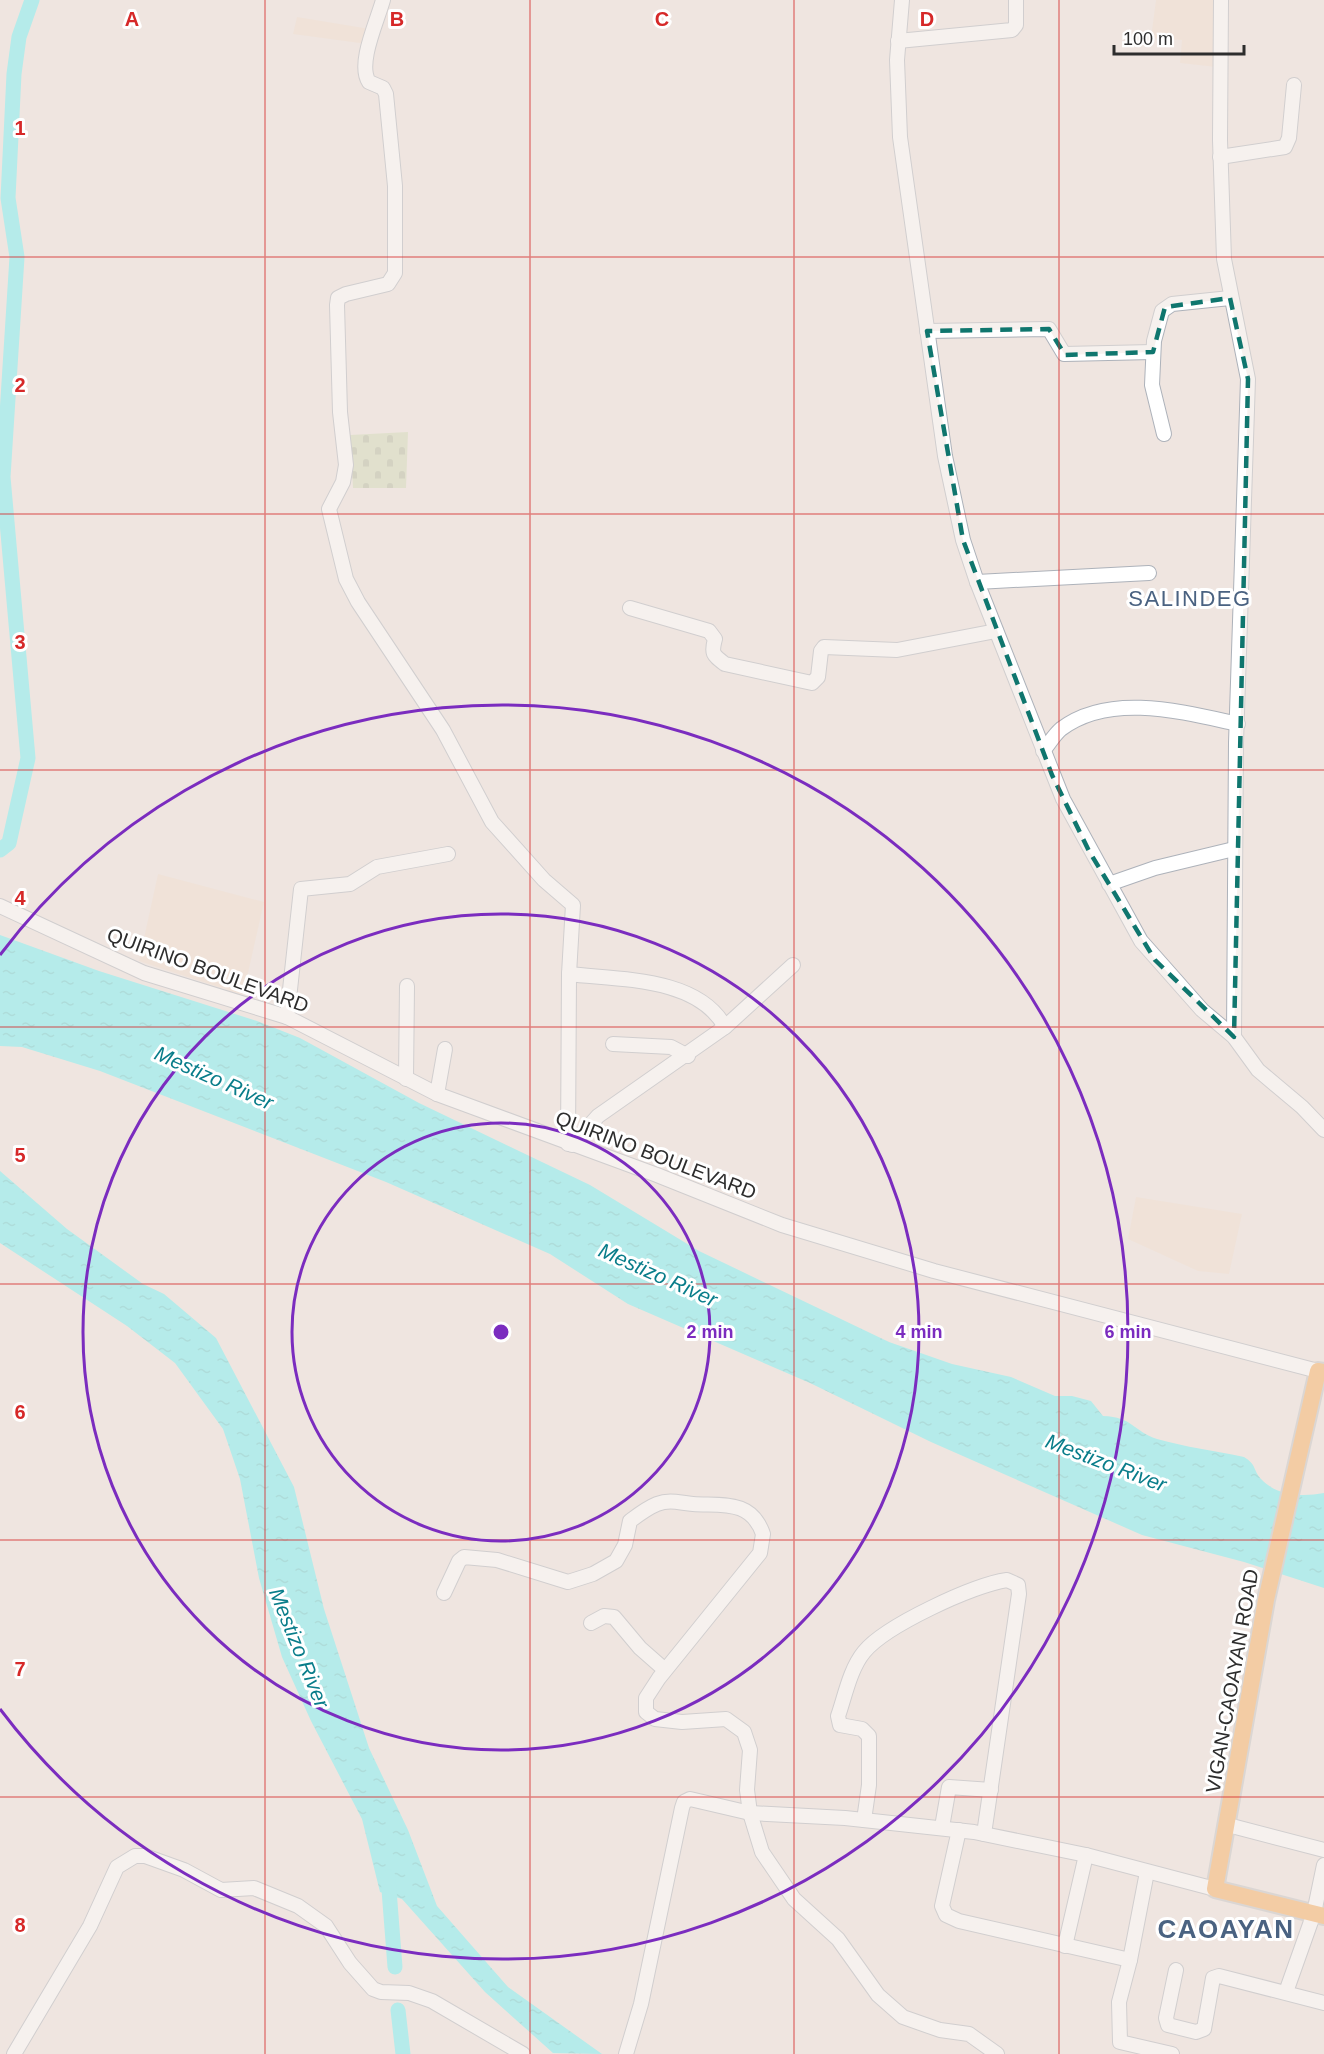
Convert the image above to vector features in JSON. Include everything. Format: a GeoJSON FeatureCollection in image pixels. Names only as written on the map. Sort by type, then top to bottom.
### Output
{"type":"FeatureCollection","features":[{"type":"Feature","properties":{"kind":"main road","name":"VIGAN-CAOAYAN ROAD"},"geometry":{"type":"LineString","coordinates":[[1215,1889],[1266,1600],[1297,1458],[1321,1372]]}},
{"type":"Feature","properties":{"kind":"main road"},"geometry":{"type":"LineString","coordinates":[[1215,1889],[1319,1915]]}},
{"type":"Feature","properties":{"kind":"street"},"geometry":{"type":"LineString","coordinates":[[382,0],[364,58],[363,71],[369,82],[383,88],[386,94],[395,186],[395,273],[388,284],[338,298],[336,312],[340,411],[346,465],[343,483],[329,509],[339,558],[358,602],[443,730],[492,822],[544,880],[573,905],[569,974],[570,1145]]}},
{"type":"Feature","properties":{"kind":"street"},"geometry":{"type":"LineString","coordinates":[[902,0],[897,81],[900,137],[945,456],[963,540],[977,582],[1063,799],[1141,941],[1155,960],[1202,1011],[1234,1037],[1258,1070],[1302,1107],[1324,1130]]}},
{"type":"Feature","properties":{"kind":"street"},"geometry":{"type":"LineString","coordinates":[[898,41],[1012,30],[1016,25],[1016,0]]}},
{"type":"Feature","properties":{"kind":"street"},"geometry":{"type":"LineString","coordinates":[[1221,0],[1220,157],[1224,259],[1248,379],[1234,849],[1234,1037]]}},
{"type":"Feature","properties":{"kind":"street"},"geometry":{"type":"LineString","coordinates":[[1220,157],[1285,147],[1289,138],[1294,85]]}},
{"type":"Feature","properties":{"kind":"street"},"geometry":{"type":"LineString","coordinates":[[1164,434],[1152,385],[1153,352],[1158,323],[1165,307],[1172,304],[1230,298]]}},
{"type":"Feature","properties":{"kind":"street"},"geometry":{"type":"LineString","coordinates":[[927,331],[1049,329],[1064,354],[1153,352]]}},
{"type":"Feature","properties":{"kind":"street"},"geometry":{"type":"LineString","coordinates":[[977,582],[1149,573]]}},
{"type":"Feature","properties":{"kind":"street"},"geometry":{"type":"LineString","coordinates":[[630,608],[709,631],[715,639],[711,652],[725,664],[813,683],[818,677],[821,651],[825,647],[897,650],[996,631]]}},
{"type":"Feature","properties":{"kind":"street"},"geometry":{"type":"LineString","coordinates":[[1043,751],[1063,728],[1090,714],[1117,710],[1174,711],[1238,724]]}},
{"type":"Feature","properties":{"kind":"street"},"geometry":{"type":"LineString","coordinates":[[1109,884],[1178,861],[1234,849]]}},
{"type":"Feature","properties":{"kind":"street"},"geometry":{"type":"LineString","coordinates":[[287,1017],[301,889],[350,884],[377,867],[448,854]]}},
{"type":"Feature","properties":{"kind":"street","name":"QUIRINO BOULEVARD"},"geometry":{"type":"LineString","coordinates":[[0,906],[144,973],[287,1017],[437,1094],[844,1246],[1321,1372]]}},
{"type":"Feature","properties":{"kind":"street"},"geometry":{"type":"LineString","coordinates":[[570,1145],[598,1116],[688,1056],[725,1027],[793,965]]}},
{"type":"Feature","properties":{"kind":"street"},"geometry":{"type":"LineString","coordinates":[[569,974],[680,989],[706,1004],[719,1016],[725,1027]]}},
{"type":"Feature","properties":{"kind":"street"},"geometry":{"type":"LineString","coordinates":[[406,986],[406,1079]]}},
{"type":"Feature","properties":{"kind":"street"},"geometry":{"type":"LineString","coordinates":[[613,1044],[671,1047],[688,1056]]}},
{"type":"Feature","properties":{"kind":"street"},"geometry":{"type":"LineString","coordinates":[[437,1094],[445,1049]]}},
{"type":"Feature","properties":{"kind":"street"},"geometry":{"type":"LineString","coordinates":[[444,1593],[459,1561],[464,1557],[497,1560],[568,1582],[593,1574],[616,1561],[625,1545],[630,1521],[657,1504],[673,1500],[694,1504],[719,1502],[734,1506],[749,1514],[761,1527],[764,1540],[760,1553],[665,1670],[646,1698],[646,1712],[655,1719],[692,1723],[713,1718],[726,1719],[737,1725],[744,1732],[750,1750],[743,1812],[776,1875],[807,1912],[838,1939],[890,2007],[918,2024],[969,2034],[997,2054]]}},
{"type":"Feature","properties":{"kind":"street"},"geometry":{"type":"LineString","coordinates":[[864,1820],[869,1785],[869,1736],[862,1729],[840,1725],[838,1716],[857,1663],[883,1635],[957,1596],[1007,1580],[1018,1585],[1019,1594],[984,1834]]}},
{"type":"Feature","properties":{"kind":"street"},"geometry":{"type":"LineString","coordinates":[[591,1623],[604,1616],[614,1617],[634,1642],[665,1670]]}},
{"type":"Feature","properties":{"kind":"street"},"geometry":{"type":"LineString","coordinates":[[942,1827],[949,1787],[991,1790]]}},
{"type":"Feature","properties":{"kind":"street"},"geometry":{"type":"LineString","coordinates":[[626,2054],[641,2004],[684,1802],[690,1799],[743,1812],[942,1827],[984,1834],[1086,1855],[1215,1889]]}},
{"type":"Feature","properties":{"kind":"street"},"geometry":{"type":"LineString","coordinates":[[1228,1825],[1324,1850]]}},
{"type":"Feature","properties":{"kind":"street"},"geometry":{"type":"LineString","coordinates":[[959,1830],[942,1906],[946,1915],[1065,1946],[1130,1960]]}},
{"type":"Feature","properties":{"kind":"street"},"geometry":{"type":"LineString","coordinates":[[1065,1946],[1086,1855]]}},
{"type":"Feature","properties":{"kind":"street"},"geometry":{"type":"LineString","coordinates":[[15,2054],[90,1926],[117,1867],[135,1856],[145,1856],[184,1870],[221,1890],[254,1888],[298,1906],[326,1926],[350,1963],[373,1989],[381,1992],[409,1993],[432,2001],[523,2054]]}},
{"type":"Feature","properties":{"kind":"street"},"geometry":{"type":"LineString","coordinates":[[1286,1992],[1319,1915],[1324,1865]]}},
{"type":"Feature","properties":{"kind":"street"},"geometry":{"type":"LineString","coordinates":[[1147,1872],[1130,1960],[1119,2002],[1118,2048],[1172,2054]]}},
{"type":"Feature","properties":{"kind":"street"},"geometry":{"type":"LineString","coordinates":[[1176,1970],[1166,2018],[1168,2025],[1196,2032],[1204,2030],[1213,1978],[1229,1978],[1324,2003]]}},
{"type":"Feature","properties":{"kind":"highlighted area"},"geometry":{"type":"Polygon","coordinates":[[[1230,298],[1248,379],[1234,1037],[1155,960],[1089,851],[1052,775],[963,540],[927,331],[1049,329],[1065,355],[1153,352],[1165,307],[1230,298]]]}},
{"type":"Feature","properties":{"kind":"shaded area"},"geometry":{"type":"Polygon","coordinates":[[[1156,0],[1218,0],[1216,67],[1180,63],[1182,40],[1151,38],[1156,0]]]}},
{"type":"Feature","properties":{"kind":"shaded area"},"geometry":{"type":"Polygon","coordinates":[[[297,17],[370,29],[367,44],[293,34],[297,17]]]}},
{"type":"Feature","properties":{"kind":"shaded area"},"geometry":{"type":"Polygon","coordinates":[[[158,874],[264,902],[243,995],[139,961],[158,874]]]}},
{"type":"Feature","properties":{"kind":"shaded area"},"geometry":{"type":"Polygon","coordinates":[[[1136,1197],[1242,1214],[1229,1274],[1198,1271],[1128,1239],[1136,1197]]]}},
{"type":"Feature","properties":{"kind":"green space"},"geometry":{"type":"Polygon","coordinates":[[[408,432],[406,488],[353,488],[350,435],[408,432]]]}},
{"type":"Feature","properties":{"kind":"water"},"geometry":{"type":"Polygon","coordinates":[[[0,935],[99,971],[257,1021],[300,1038],[419,1103],[590,1185],[699,1251],[889,1342],[952,1364],[1011,1377],[1055,1396],[1072,1396],[1091,1401],[1103,1416],[1121,1419],[1157,1439],[1244,1457],[1253,1465],[1267,1485],[1282,1492],[1299,1495],[1324,1493],[1324,1588],[1244,1562],[1142,1535],[931,1442],[810,1383],[628,1304],[550,1254],[386,1182],[100,1071],[22,1047],[0,1046],[0,935]]]}},
{"type":"Feature","properties":{"kind":"water"},"geometry":{"type":"Polygon","coordinates":[[[0,1171],[67,1229],[143,1284],[164,1294],[216,1338],[294,1487],[324,1609],[369,1748],[408,1830],[437,1906],[508,1987],[602,2054],[553,2053],[485,1992],[402,1899],[380,1892],[362,1819],[311,1721],[282,1657],[259,1578],[240,1479],[223,1429],[175,1363],[127,1326],[0,1243],[0,1171]]]}},
{"type":"Feature","properties":{"kind":"waterway"},"geometry":{"type":"LineString","coordinates":[[0,850],[9,843],[28,758],[3,477],[17,257],[8,198],[14,74],[19,37],[32,0]]}},
{"type":"Feature","properties":{"kind":"waterway","name":"Mestizo River"},"geometry":{"type":"LineString","coordinates":[[388,1877],[395,1967]]}},
{"type":"Feature","properties":{"kind":"waterway","name":"Mestizo River"},"geometry":{"type":"LineString","coordinates":[[398,2010],[403,2054]]}},
{"type":"Feature","properties":{"kind":"district","name":"SALINDEG"},"geometry":{"type":"Point","coordinates":[1190,598]}},
{"type":"Feature","properties":{"kind":"district","name":"CAOAYAN"},"geometry":{"type":"Point","coordinates":[1226,1929]}}]}
